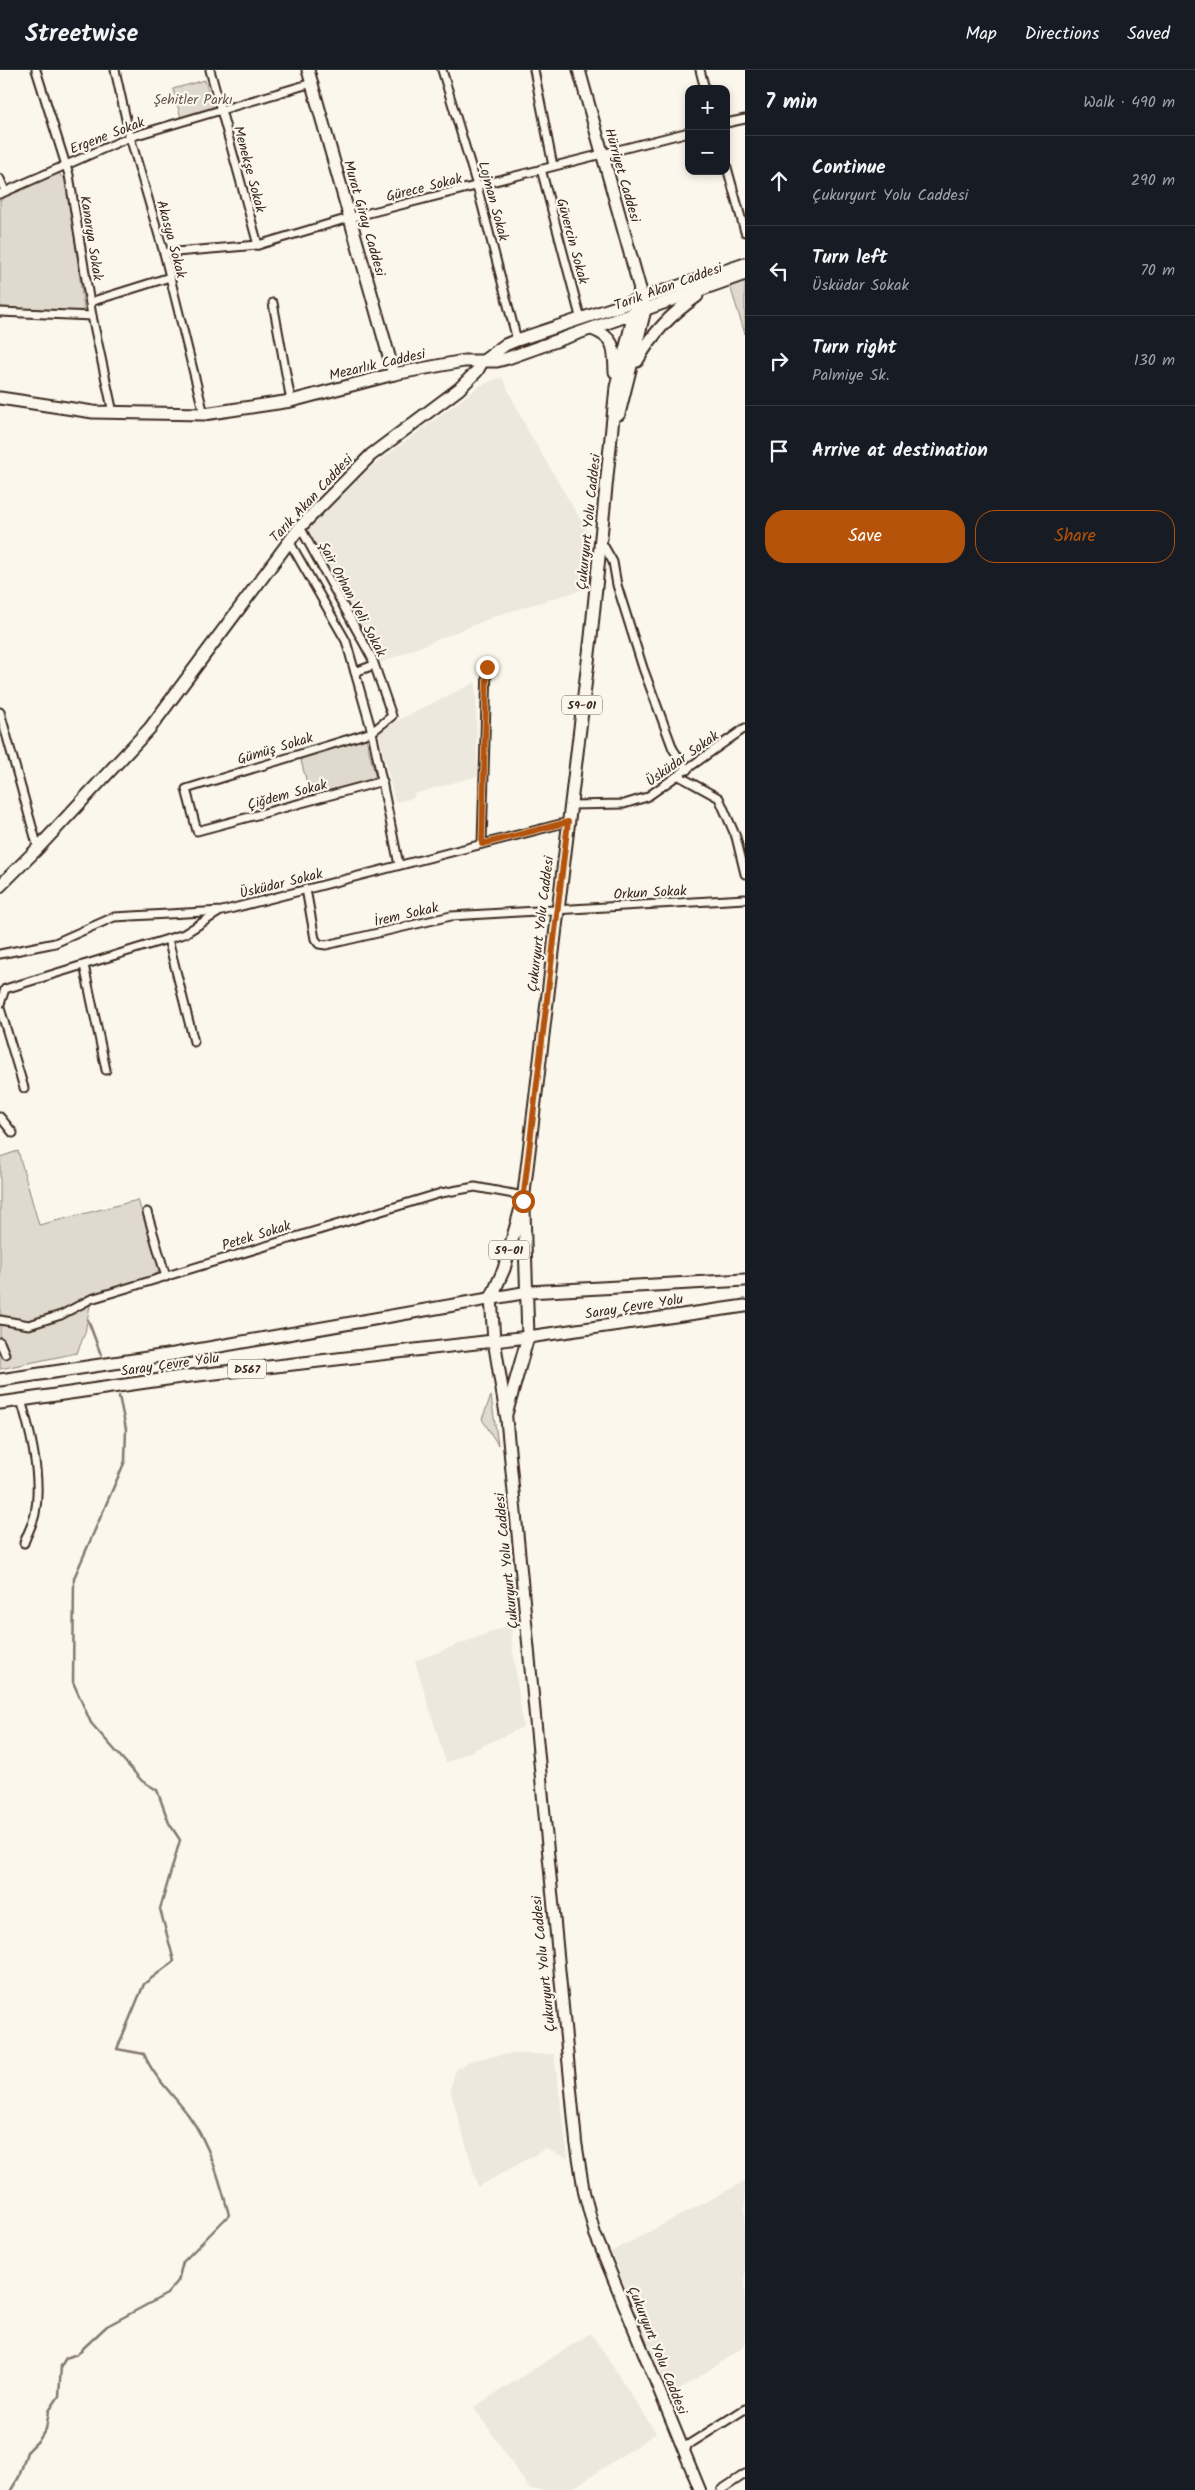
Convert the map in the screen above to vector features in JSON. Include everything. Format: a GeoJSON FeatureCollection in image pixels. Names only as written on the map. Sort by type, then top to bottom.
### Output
{"type":"FeatureCollection","features":[{"type":"Feature","properties":{"kind":"main road","name":"Hürriyet Caddesi"},"geometry":{"type":"LineString","coordinates":[[579,70],[602,155],[644,293]]}},
{"type":"Feature","properties":{"kind":"main road","name":"Murat Giray Caddesi"},"geometry":{"type":"LineString","coordinates":[[311,74],[349,218],[394,374]]}},
{"type":"Feature","properties":{"kind":"main road"},"geometry":{"type":"LineString","coordinates":[[644,293],[745,264]]}},
{"type":"Feature","properties":{"kind":"main road","name":"Tarık Akan Caddesi"},"geometry":{"type":"LineString","coordinates":[[0,886],[150,728],[300,527],[371,455],[459,389],[477,371],[482,362],[508,358],[633,316],[745,274]]}},
{"type":"Feature","properties":{"kind":"main road","name":"Çukuryurt Yolu Caddesi"},"geometry":{"type":"LineString","coordinates":[[630,373],[650,337],[679,309],[709,287]]}},
{"type":"Feature","properties":{"kind":"main road","name":"Çukuryurt Yolu Caddesi"},"geometry":{"type":"LineString","coordinates":[[616,387],[636,302],[644,293]]}},
{"type":"Feature","properties":{"kind":"main road","name":"Çukuryurt Yolu Caddesi"},"geometry":{"type":"LineString","coordinates":[[612,441],[646,310],[644,293]]}},
{"type":"Feature","properties":{"kind":"main road"},"geometry":{"type":"LineString","coordinates":[[482,362],[505,345],[517,340],[636,302]]}},
{"type":"Feature","properties":{"kind":"main road","name":"Çukuryurt Yolu Caddesi"},"geometry":{"type":"LineString","coordinates":[[523,1198],[612,441],[616,387],[613,343],[605,334],[592,329]]}},
{"type":"Feature","properties":{"kind":"main road","name":"Mezarlık Caddesi"},"geometry":{"type":"LineString","coordinates":[[0,398],[93,412],[204,414],[291,401],[394,374],[464,361],[482,362]]}},
{"type":"Feature","properties":{"kind":"main road"},"geometry":{"type":"LineString","coordinates":[[506,1414],[528,1337],[528,1292],[523,1198]]}},
{"type":"Feature","properties":{"kind":"main road","name":"59-01"},"geometry":{"type":"LineString","coordinates":[[491,1298],[504,1269],[523,1198]]}},
{"type":"Feature","properties":{"kind":"main road","name":"Saray Çevre Yolu"},"geometry":{"type":"LineString","coordinates":[[528,1292],[745,1280]]}},
{"type":"Feature","properties":{"kind":"main road","name":"D567"},"geometry":{"type":"LineString","coordinates":[[491,1298],[528,1292]]}},
{"type":"Feature","properties":{"kind":"main road"},"geometry":{"type":"LineString","coordinates":[[491,1298],[494,1340],[506,1414]]}},
{"type":"Feature","properties":{"kind":"main road","name":"Saray Çevre Yolu"},"geometry":{"type":"LineString","coordinates":[[0,1380],[174,1354],[491,1298]]}},
{"type":"Feature","properties":{"kind":"main road","name":"Saray Çevre Yolu"},"geometry":{"type":"LineString","coordinates":[[528,1337],[745,1306]]}},
{"type":"Feature","properties":{"kind":"main road","name":"D567"},"geometry":{"type":"LineString","coordinates":[[494,1340],[528,1337]]}},
{"type":"Feature","properties":{"kind":"main road","name":"Saray Çevre Yolu"},"geometry":{"type":"LineString","coordinates":[[0,1403],[191,1376],[494,1340]]}},
{"type":"Feature","properties":{"kind":"main road","name":"Çukuryurt Yolu Caddesi"},"geometry":{"type":"LineString","coordinates":[[506,1414],[555,1934],[576,2142],[584,2192],[595,2234],[700,2490]]}},
{"type":"Feature","properties":{"kind":"street","name":"Kanarya Sokak"},"geometry":{"type":"LineString","coordinates":[[36,70],[66,164],[92,316],[113,412]]}},
{"type":"Feature","properties":{"kind":"street","name":"Akasya Sokak"},"geometry":{"type":"LineString","coordinates":[[115,70],[130,137],[164,253],[204,414]]}},
{"type":"Feature","properties":{"kind":"street","name":"Menekşe Sokak"},"geometry":{"type":"LineString","coordinates":[[210,70],[258,245]]}},
{"type":"Feature","properties":{"kind":"street","name":"Lojman Sokak"},"geometry":{"type":"LineString","coordinates":[[442,70],[477,186],[517,340]]}},
{"type":"Feature","properties":{"kind":"street"},"geometry":{"type":"LineString","coordinates":[[534,70],[553,166]]}},
{"type":"Feature","properties":{"kind":"street"},"geometry":{"type":"LineString","coordinates":[[700,70],[704,85]]}},
{"type":"Feature","properties":{"kind":"street","name":"Ergene Sokak"},"geometry":{"type":"LineString","coordinates":[[3,193],[130,137],[222,111],[311,74]]}},
{"type":"Feature","properties":{"kind":"street"},"geometry":{"type":"LineString","coordinates":[[730,122],[745,119]]}},
{"type":"Feature","properties":{"kind":"street","name":"Gürece Sokak"},"geometry":{"type":"LineString","coordinates":[[164,253],[258,245],[349,218],[685,133]]}},
{"type":"Feature","properties":{"kind":"street","name":"Güvercin Sokak"},"geometry":{"type":"LineString","coordinates":[[541,169],[581,320]]}},
{"type":"Feature","properties":{"kind":"street"},"geometry":{"type":"LineString","coordinates":[[729,175],[745,232]]}},
{"type":"Feature","properties":{"kind":"street"},"geometry":{"type":"LineString","coordinates":[[0,179],[3,193]]}},
{"type":"Feature","properties":{"kind":"street"},"geometry":{"type":"LineString","coordinates":[[90,302],[170,277]]}},
{"type":"Feature","properties":{"kind":"street"},"geometry":{"type":"LineString","coordinates":[[273,303],[291,401]]}},
{"type":"Feature","properties":{"kind":"street"},"geometry":{"type":"LineString","coordinates":[[0,312],[92,316]]}},
{"type":"Feature","properties":{"kind":"street","name":"Şair Orhan Veli Sokak"},"geometry":{"type":"LineString","coordinates":[[300,527],[374,665],[392,716],[372,732]]}},
{"type":"Feature","properties":{"kind":"street"},"geometry":{"type":"LineString","coordinates":[[600,540],[613,562],[617,585],[642,668],[673,749],[687,770]]}},
{"type":"Feature","properties":{"kind":"street","name":"Şair Orhan Veli Sokak"},"geometry":{"type":"LineString","coordinates":[[289,541],[346,642],[372,732],[399,865]]}},
{"type":"Feature","properties":{"kind":"street"},"geometry":{"type":"LineString","coordinates":[[355,672],[374,665]]}},
{"type":"Feature","properties":{"kind":"street"},"geometry":{"type":"LineString","coordinates":[[482,844],[487,667]]}},
{"type":"Feature","properties":{"kind":"street"},"geometry":{"type":"LineString","coordinates":[[0,712],[38,848]]}},
{"type":"Feature","properties":{"kind":"street","name":"Üsküdar Sokak"},"geometry":{"type":"LineString","coordinates":[[570,806],[624,804],[647,797],[745,728]]}},
{"type":"Feature","properties":{"kind":"street","name":"Gümüş Sokak"},"geometry":{"type":"LineString","coordinates":[[197,831],[186,789],[372,732]]}},
{"type":"Feature","properties":{"kind":"street"},"geometry":{"type":"LineString","coordinates":[[679,776],[719,798],[736,837],[745,874]]}},
{"type":"Feature","properties":{"kind":"street","name":"Çiğdem Sokak"},"geometry":{"type":"LineString","coordinates":[[197,831],[383,781]]}},
{"type":"Feature","properties":{"kind":"street","name":"Üsküdar Sokak"},"geometry":{"type":"LineString","coordinates":[[0,954],[55,943],[114,917],[222,911],[568,822]]}},
{"type":"Feature","properties":{"kind":"street","name":"İrem Sokak"},"geometry":{"type":"LineString","coordinates":[[306,889],[315,938],[319,944],[326,945],[451,916],[557,910]]}},
{"type":"Feature","properties":{"kind":"street","name":"Orkun Sokak"},"geometry":{"type":"LineString","coordinates":[[557,910],[745,899]]}},
{"type":"Feature","properties":{"kind":"street"},"geometry":{"type":"LineString","coordinates":[[0,1004],[5,989],[184,934],[222,911]]}},
{"type":"Feature","properties":{"kind":"street"},"geometry":{"type":"LineString","coordinates":[[168,939],[194,1042]]}},
{"type":"Feature","properties":{"kind":"street"},"geometry":{"type":"LineString","coordinates":[[84,965],[106,1070]]}},
{"type":"Feature","properties":{"kind":"street"},"geometry":{"type":"LineString","coordinates":[[0,1008],[24,1088]]}},
{"type":"Feature","properties":{"kind":"street"},"geometry":{"type":"LineString","coordinates":[[0,1117],[13,1134]]}},
{"type":"Feature","properties":{"kind":"street","name":"Petek Sokak"},"geometry":{"type":"LineString","coordinates":[[0,1320],[29,1325],[61,1316],[91,1300],[441,1193],[475,1187],[523,1198]]}},
{"type":"Feature","properties":{"kind":"street"},"geometry":{"type":"LineString","coordinates":[[147,1212],[166,1277]]}},
{"type":"Feature","properties":{"kind":"street"},"geometry":{"type":"LineString","coordinates":[[0,1342],[5,1354]]}},
{"type":"Feature","properties":{"kind":"street"},"geometry":{"type":"LineString","coordinates":[[21,1400],[32,1435],[36,1489],[35,1514],[24,1543]]}},
{"type":"Feature","properties":{"kind":"street"},"geometry":{"type":"LineString","coordinates":[[683,2448],[745,2409]]}},
{"type":"Feature","properties":{"kind":"street"},"geometry":{"type":"LineString","coordinates":[[722,2490],[745,2474]]}},
{"type":"Feature","properties":{"kind":"shaded area"},"geometry":{"type":"Polygon","coordinates":[[[502,377],[528,431],[589,534],[582,590],[498,615],[380,663],[308,529],[371,467],[481,385],[502,377]]]}},
{"type":"Feature","properties":{"kind":"shaded area"},"geometry":{"type":"Polygon","coordinates":[[[476,682],[477,776],[414,794],[414,798],[395,802],[378,730],[476,682]]]}},
{"type":"Feature","properties":{"kind":"shaded area"},"geometry":{"type":"Polygon","coordinates":[[[517,1622],[511,1635],[523,1727],[446,1763],[415,1661],[517,1622]]]}},
{"type":"Feature","properties":{"kind":"shaded area"},"geometry":{"type":"Polygon","coordinates":[[[505,2054],[554,2054],[568,2158],[545,2149],[478,2187],[450,2089],[456,2070],[469,2061],[505,2054]]]}},
{"type":"Feature","properties":{"kind":"shaded area"},"geometry":{"type":"Polygon","coordinates":[[[745,2181],[745,2346],[670,2396],[611,2252],[745,2181]]]}},
{"type":"Feature","properties":{"kind":"shaded area"},"geometry":{"type":"Polygon","coordinates":[[[591,2333],[656,2433],[570,2490],[530,2490],[474,2407],[591,2333]]]}},
{"type":"Feature","properties":{"kind":"green space","name":"Şehitler Parkı"},"geometry":{"type":"Polygon","coordinates":[[[205,80],[213,109],[181,118],[173,89],[205,80]]]}},
{"type":"Feature","properties":{"kind":"green space"},"geometry":{"type":"Polygon","coordinates":[[[53,174],[59,174],[67,181],[84,309],[80,312],[0,307],[0,199],[53,174]]]}},
{"type":"Feature","properties":{"kind":"green space"},"geometry":{"type":"Polygon","coordinates":[[[745,281],[745,334],[730,286],[745,281]]]}},
{"type":"Feature","properties":{"kind":"green space"},"geometry":{"type":"Polygon","coordinates":[[[366,738],[376,779],[311,798],[300,757],[366,738]]]}},
{"type":"Feature","properties":{"kind":"green space"},"geometry":{"type":"Polygon","coordinates":[[[18,1151],[39,1225],[138,1200],[160,1268],[157,1274],[90,1305],[85,1333],[77,1353],[0,1369],[0,1157],[18,1151]]]}},
{"type":"Feature","properties":{"kind":"green space"},"geometry":{"type":"Polygon","coordinates":[[[491,1396],[498,1445],[482,1419],[491,1396]]]}},
{"type":"Feature","properties":{"kind":"waterway"},"geometry":{"type":"LineString","coordinates":[[88,1320],[101,1355]]}},
{"type":"Feature","properties":{"kind":"waterway"},"geometry":{"type":"LineString","coordinates":[[11,2490],[19,2477],[27,2452],[39,2440],[46,2429],[49,2411],[59,2396],[61,2366],[66,2358],[77,2354],[107,2326],[167,2294],[178,2281],[183,2262],[229,2215],[209,2151],[189,2116],[159,2079],[144,2054],[117,2049],[144,1984],[174,1961],[160,1909],[180,1840],[169,1823],[157,1790],[142,1781],[91,1723],[73,1682],[74,1578],[125,1461],[126,1429],[119,1396]]}},
{"type":"Feature","properties":{"kind":"route"},"geometry":{"type":"LineString","coordinates":[[487,667],[482,844],[568,822],[523,1201]]}}]}
